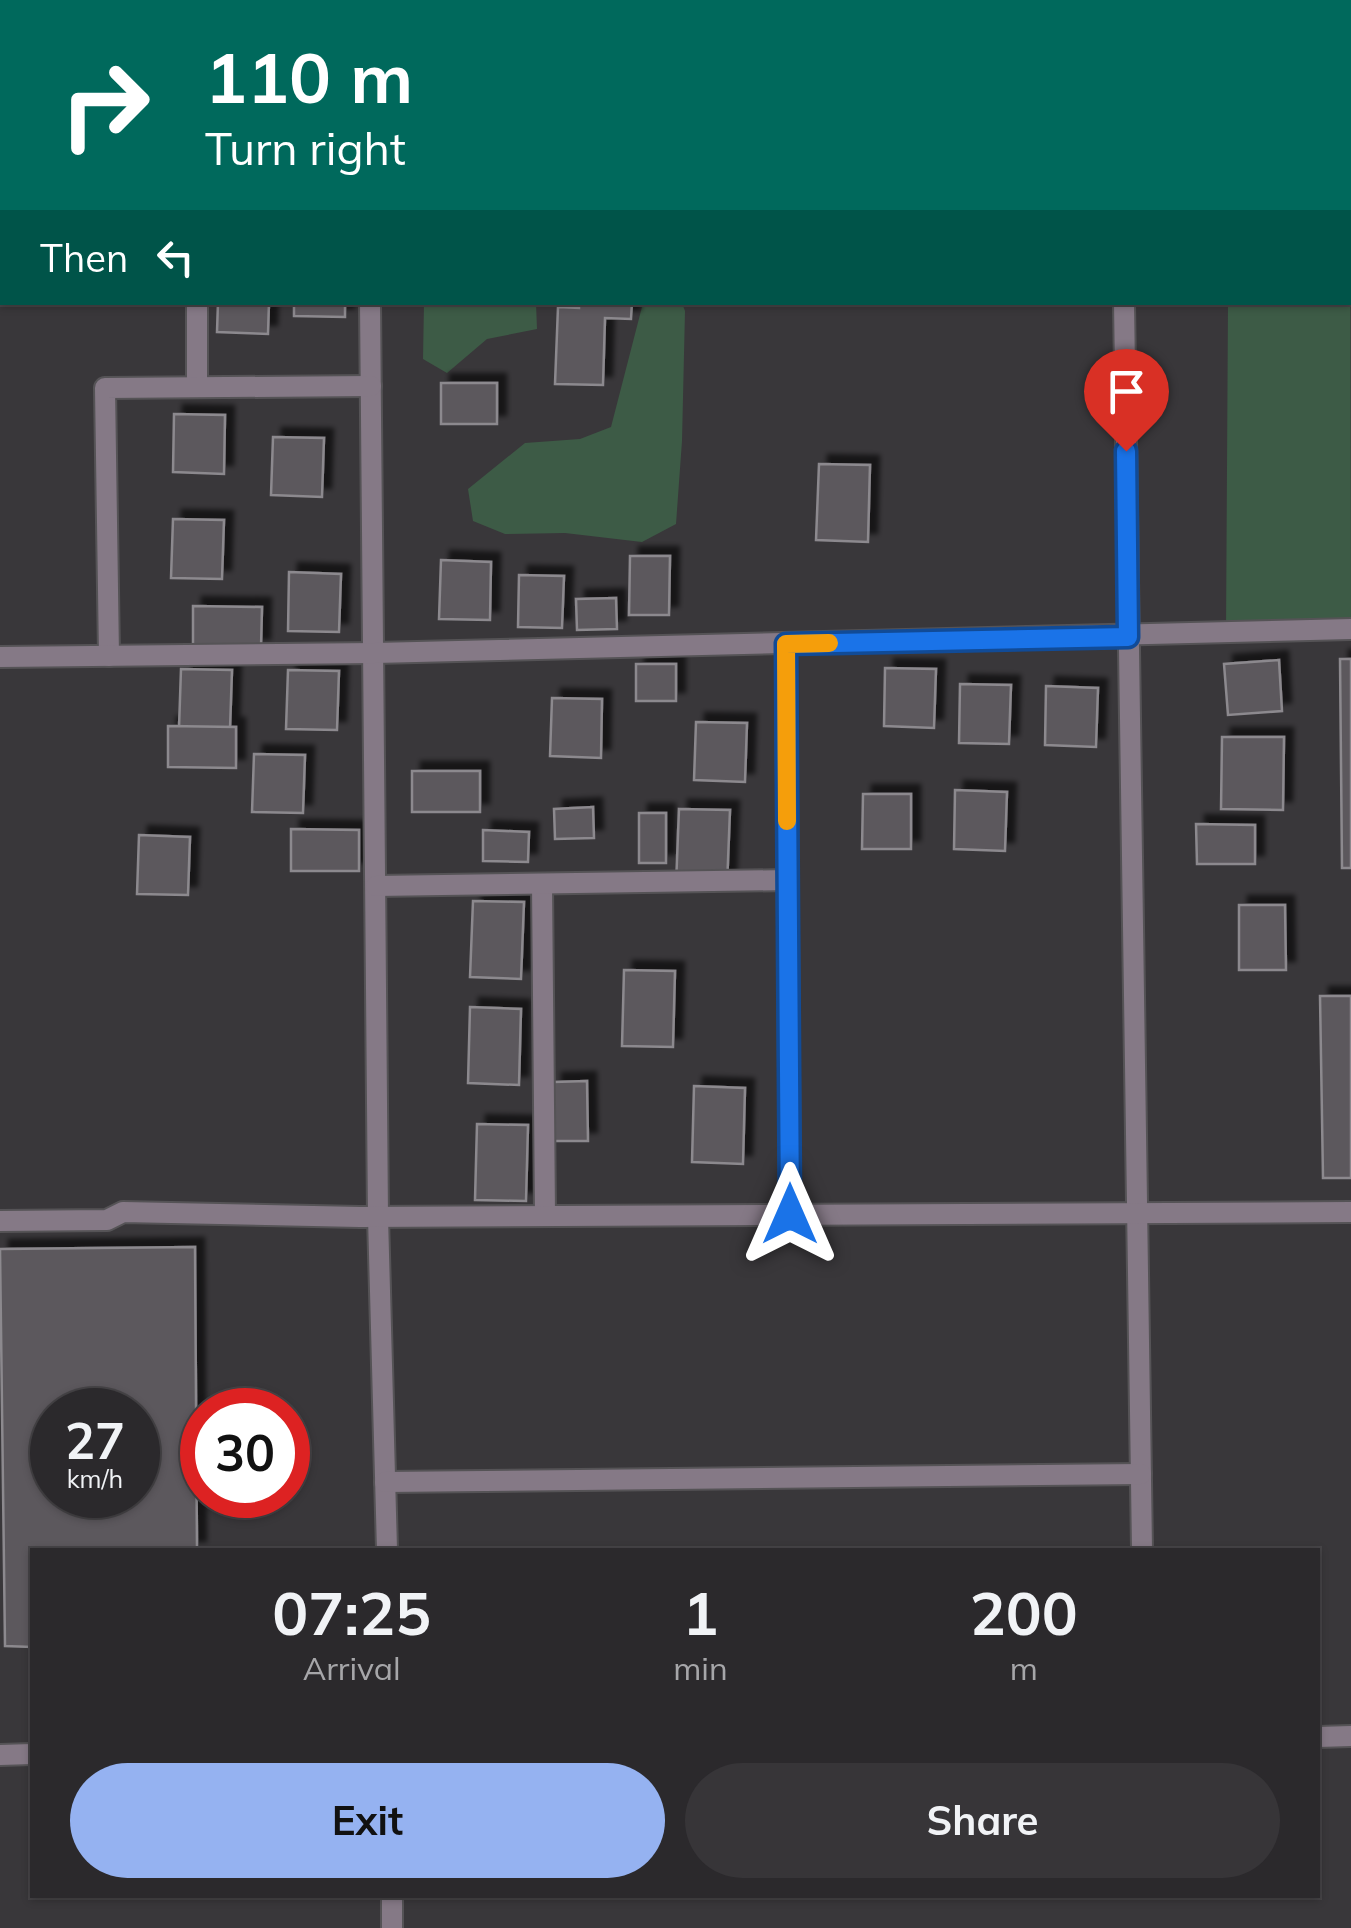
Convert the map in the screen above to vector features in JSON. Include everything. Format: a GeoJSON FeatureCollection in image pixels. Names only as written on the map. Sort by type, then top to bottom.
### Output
{"type":"FeatureCollection","features":[{"type":"Feature","properties":{"kind":"street"},"geometry":{"type":"LineString","coordinates":[[197,305],[197,387]]}},
{"type":"Feature","properties":{"kind":"street"},"geometry":{"type":"LineString","coordinates":[[370,305],[378,1217],[387,1548]]}},
{"type":"Feature","properties":{"kind":"street"},"geometry":{"type":"LineString","coordinates":[[1124,305],[1142,1548]]}},
{"type":"Feature","properties":{"kind":"street"},"geometry":{"type":"LineString","coordinates":[[110,656],[106,388],[371,386]]}},
{"type":"Feature","properties":{"kind":"street"},"geometry":{"type":"LineString","coordinates":[[0,657],[1128,637],[1351,629]]}},
{"type":"Feature","properties":{"kind":"street"},"geometry":{"type":"LineString","coordinates":[[786,644],[790,1214]]}},
{"type":"Feature","properties":{"kind":"street"},"geometry":{"type":"LineString","coordinates":[[376,886],[788,880]]}},
{"type":"Feature","properties":{"kind":"street"},"geometry":{"type":"LineString","coordinates":[[542,884],[545,1216]]}},
{"type":"Feature","properties":{"kind":"street"},"geometry":{"type":"LineString","coordinates":[[0,1221],[106,1220],[123,1212],[378,1217],[1351,1212]]}},
{"type":"Feature","properties":{"kind":"street"},"geometry":{"type":"LineString","coordinates":[[385,1482],[1141,1474]]}},
{"type":"Feature","properties":{"kind":"street"},"geometry":{"type":"LineString","coordinates":[[1320,1736],[1351,1736]]}},
{"type":"Feature","properties":{"kind":"street"},"geometry":{"type":"LineString","coordinates":[[0,1755],[30,1754]]}},
{"type":"Feature","properties":{"kind":"street"},"geometry":{"type":"LineString","coordinates":[[392,1898],[392,1928]]}},
{"type":"Feature","properties":{"kind":"green space"},"geometry":{"type":"Polygon","coordinates":[[[424,305],[536,305],[537,329],[487,339],[447,373],[423,359],[424,305]]]}},
{"type":"Feature","properties":{"kind":"green space"},"geometry":{"type":"Polygon","coordinates":[[[642,305],[683,305],[682,441],[676,524],[642,542],[565,533],[505,534],[473,521],[468,489],[525,443],[580,439],[611,427],[642,305]]]}},
{"type":"Feature","properties":{"kind":"green space"},"geometry":{"type":"Polygon","coordinates":[[[1228,305],[1350,305],[1351,620],[1226,633],[1228,305]]]}},
{"type":"Feature","properties":{"kind":"building"},"geometry":{"type":"Polygon","coordinates":[[[218,305],[269,305],[268,334],[217,332],[218,305]]]}},
{"type":"Feature","properties":{"kind":"building"},"geometry":{"type":"Polygon","coordinates":[[[294,305],[345,305],[345,317],[294,316],[294,305]]]}},
{"type":"Feature","properties":{"kind":"building"},"geometry":{"type":"Polygon","coordinates":[[[632,305],[631,319],[605,318],[603,385],[555,384],[558,307],[632,305]]]}},
{"type":"Feature","properties":{"kind":"building"},"geometry":{"type":"Polygon","coordinates":[[[441,383],[497,383],[497,424],[441,424],[441,383]]]}},
{"type":"Feature","properties":{"kind":"building"},"geometry":{"type":"Polygon","coordinates":[[[174,414],[225,415],[224,474],[173,472],[174,414]]]}},
{"type":"Feature","properties":{"kind":"building"},"geometry":{"type":"Polygon","coordinates":[[[273,437],[324,438],[322,497],[271,495],[273,437]]]}},
{"type":"Feature","properties":{"kind":"building"},"geometry":{"type":"Polygon","coordinates":[[[819,464],[870,465],[868,542],[816,540],[819,464]]]}},
{"type":"Feature","properties":{"kind":"building"},"geometry":{"type":"Polygon","coordinates":[[[173,519],[224,520],[222,579],[171,578],[173,519]]]}},
{"type":"Feature","properties":{"kind":"building"},"geometry":{"type":"Polygon","coordinates":[[[630,556],[670,556],[669,615],[629,615],[630,556]]]}},
{"type":"Feature","properties":{"kind":"building"},"geometry":{"type":"Polygon","coordinates":[[[441,560],[491,562],[490,620],[439,619],[441,560]]]}},
{"type":"Feature","properties":{"kind":"building"},"geometry":{"type":"Polygon","coordinates":[[[289,572],[341,574],[339,632],[288,631],[289,572]]]}},
{"type":"Feature","properties":{"kind":"building"},"geometry":{"type":"Polygon","coordinates":[[[519,575],[564,576],[562,628],[518,627],[519,575]]]}},
{"type":"Feature","properties":{"kind":"building"},"geometry":{"type":"Polygon","coordinates":[[[616,598],[617,629],[577,630],[576,599],[616,598]]]}},
{"type":"Feature","properties":{"kind":"building"},"geometry":{"type":"Polygon","coordinates":[[[193,606],[262,607],[261,648],[193,647],[193,606]]]}},
{"type":"Feature","properties":{"kind":"building"},"geometry":{"type":"Polygon","coordinates":[[[1340,659],[1351,659],[1351,868],[1342,868],[1340,659]]]}},
{"type":"Feature","properties":{"kind":"building"},"geometry":{"type":"Polygon","coordinates":[[[1279,660],[1282,711],[1228,715],[1224,664],[1279,660]]]}},
{"type":"Feature","properties":{"kind":"building"},"geometry":{"type":"Polygon","coordinates":[[[636,664],[676,664],[676,701],[636,701],[636,664]]]}},
{"type":"Feature","properties":{"kind":"building"},"geometry":{"type":"Polygon","coordinates":[[[885,668],[936,669],[934,728],[884,726],[885,668]]]}},
{"type":"Feature","properties":{"kind":"building"},"geometry":{"type":"Polygon","coordinates":[[[181,669],[232,670],[230,729],[179,728],[181,669]]]}},
{"type":"Feature","properties":{"kind":"building"},"geometry":{"type":"Polygon","coordinates":[[[288,670],[339,671],[337,730],[286,729],[288,670]]]}},
{"type":"Feature","properties":{"kind":"building"},"geometry":{"type":"Polygon","coordinates":[[[960,684],[1011,685],[1009,744],[959,743],[960,684]]]}},
{"type":"Feature","properties":{"kind":"building"},"geometry":{"type":"Polygon","coordinates":[[[1046,686],[1098,688],[1096,747],[1045,745],[1046,686]]]}},
{"type":"Feature","properties":{"kind":"building"},"geometry":{"type":"Polygon","coordinates":[[[552,698],[602,699],[601,758],[550,756],[552,698]]]}},
{"type":"Feature","properties":{"kind":"building"},"geometry":{"type":"Polygon","coordinates":[[[696,722],[747,723],[745,782],[694,780],[696,722]]]}},
{"type":"Feature","properties":{"kind":"building"},"geometry":{"type":"Polygon","coordinates":[[[168,726],[236,727],[236,768],[168,767],[168,726]]]}},
{"type":"Feature","properties":{"kind":"building"},"geometry":{"type":"Polygon","coordinates":[[[1222,737],[1284,737],[1283,810],[1221,809],[1222,737]]]}},
{"type":"Feature","properties":{"kind":"building"},"geometry":{"type":"Polygon","coordinates":[[[254,754],[305,755],[303,813],[252,812],[254,754]]]}},
{"type":"Feature","properties":{"kind":"building"},"geometry":{"type":"Polygon","coordinates":[[[412,771],[480,771],[480,812],[412,812],[412,771]]]}},
{"type":"Feature","properties":{"kind":"building"},"geometry":{"type":"Polygon","coordinates":[[[955,790],[1007,792],[1005,851],[954,849],[955,790]]]}},
{"type":"Feature","properties":{"kind":"building"},"geometry":{"type":"Polygon","coordinates":[[[863,794],[911,794],[911,849],[862,849],[863,794]]]}},
{"type":"Feature","properties":{"kind":"building"},"geometry":{"type":"Polygon","coordinates":[[[593,807],[594,838],[555,839],[554,809],[593,807]]]}},
{"type":"Feature","properties":{"kind":"building"},"geometry":{"type":"Polygon","coordinates":[[[679,809],[730,810],[727,886],[676,885],[679,809]]]}},
{"type":"Feature","properties":{"kind":"building"},"geometry":{"type":"Polygon","coordinates":[[[639,813],[666,813],[666,863],[639,863],[639,813]]]}},
{"type":"Feature","properties":{"kind":"building"},"geometry":{"type":"Polygon","coordinates":[[[1196,824],[1255,825],[1255,864],[1197,864],[1196,824]]]}},
{"type":"Feature","properties":{"kind":"building"},"geometry":{"type":"Polygon","coordinates":[[[291,829],[359,830],[359,871],[291,871],[291,829]]]}},
{"type":"Feature","properties":{"kind":"building"},"geometry":{"type":"Polygon","coordinates":[[[483,830],[529,832],[528,862],[483,861],[483,830]]]}},
{"type":"Feature","properties":{"kind":"building"},"geometry":{"type":"Polygon","coordinates":[[[139,835],[190,837],[188,895],[137,894],[139,835]]]}},
{"type":"Feature","properties":{"kind":"building"},"geometry":{"type":"Polygon","coordinates":[[[473,901],[524,902],[521,979],[470,977],[473,901]]]}},
{"type":"Feature","properties":{"kind":"building"},"geometry":{"type":"Polygon","coordinates":[[[1239,905],[1285,905],[1286,970],[1239,970],[1239,905]]]}},
{"type":"Feature","properties":{"kind":"building"},"geometry":{"type":"Polygon","coordinates":[[[624,970],[675,971],[673,1047],[622,1046],[624,970]]]}},
{"type":"Feature","properties":{"kind":"building"},"geometry":{"type":"Polygon","coordinates":[[[1320,996],[1351,996],[1351,1178],[1323,1178],[1320,996]]]}},
{"type":"Feature","properties":{"kind":"building"},"geometry":{"type":"Polygon","coordinates":[[[470,1007],[521,1009],[519,1085],[468,1083],[470,1007]]]}},
{"type":"Feature","properties":{"kind":"building"},"geometry":{"type":"Polygon","coordinates":[[[587,1081],[588,1141],[554,1141],[553,1082],[587,1081]]]}},
{"type":"Feature","properties":{"kind":"building"},"geometry":{"type":"Polygon","coordinates":[[[694,1086],[745,1088],[743,1164],[692,1162],[694,1086]]]}},
{"type":"Feature","properties":{"kind":"building"},"geometry":{"type":"Polygon","coordinates":[[[477,1124],[528,1125],[526,1201],[475,1200],[477,1124]]]}},
{"type":"Feature","properties":{"kind":"building"},"geometry":{"type":"Polygon","coordinates":[[[195,1247],[196,1388],[180,1388],[180,1518],[197,1518],[197,1548],[30,1548],[30,1647],[5,1646],[0,1249],[195,1247]]]}},
{"type":"Feature","properties":{"kind":"slow traffic"},"geometry":{"type":"LineString","coordinates":[[787,821],[786,644],[829,643]]}},
{"type":"Feature","properties":{"kind":"route"},"geometry":{"type":"LineString","coordinates":[[790,1214],[786,644],[1128,637],[1126,451]]}}]}
